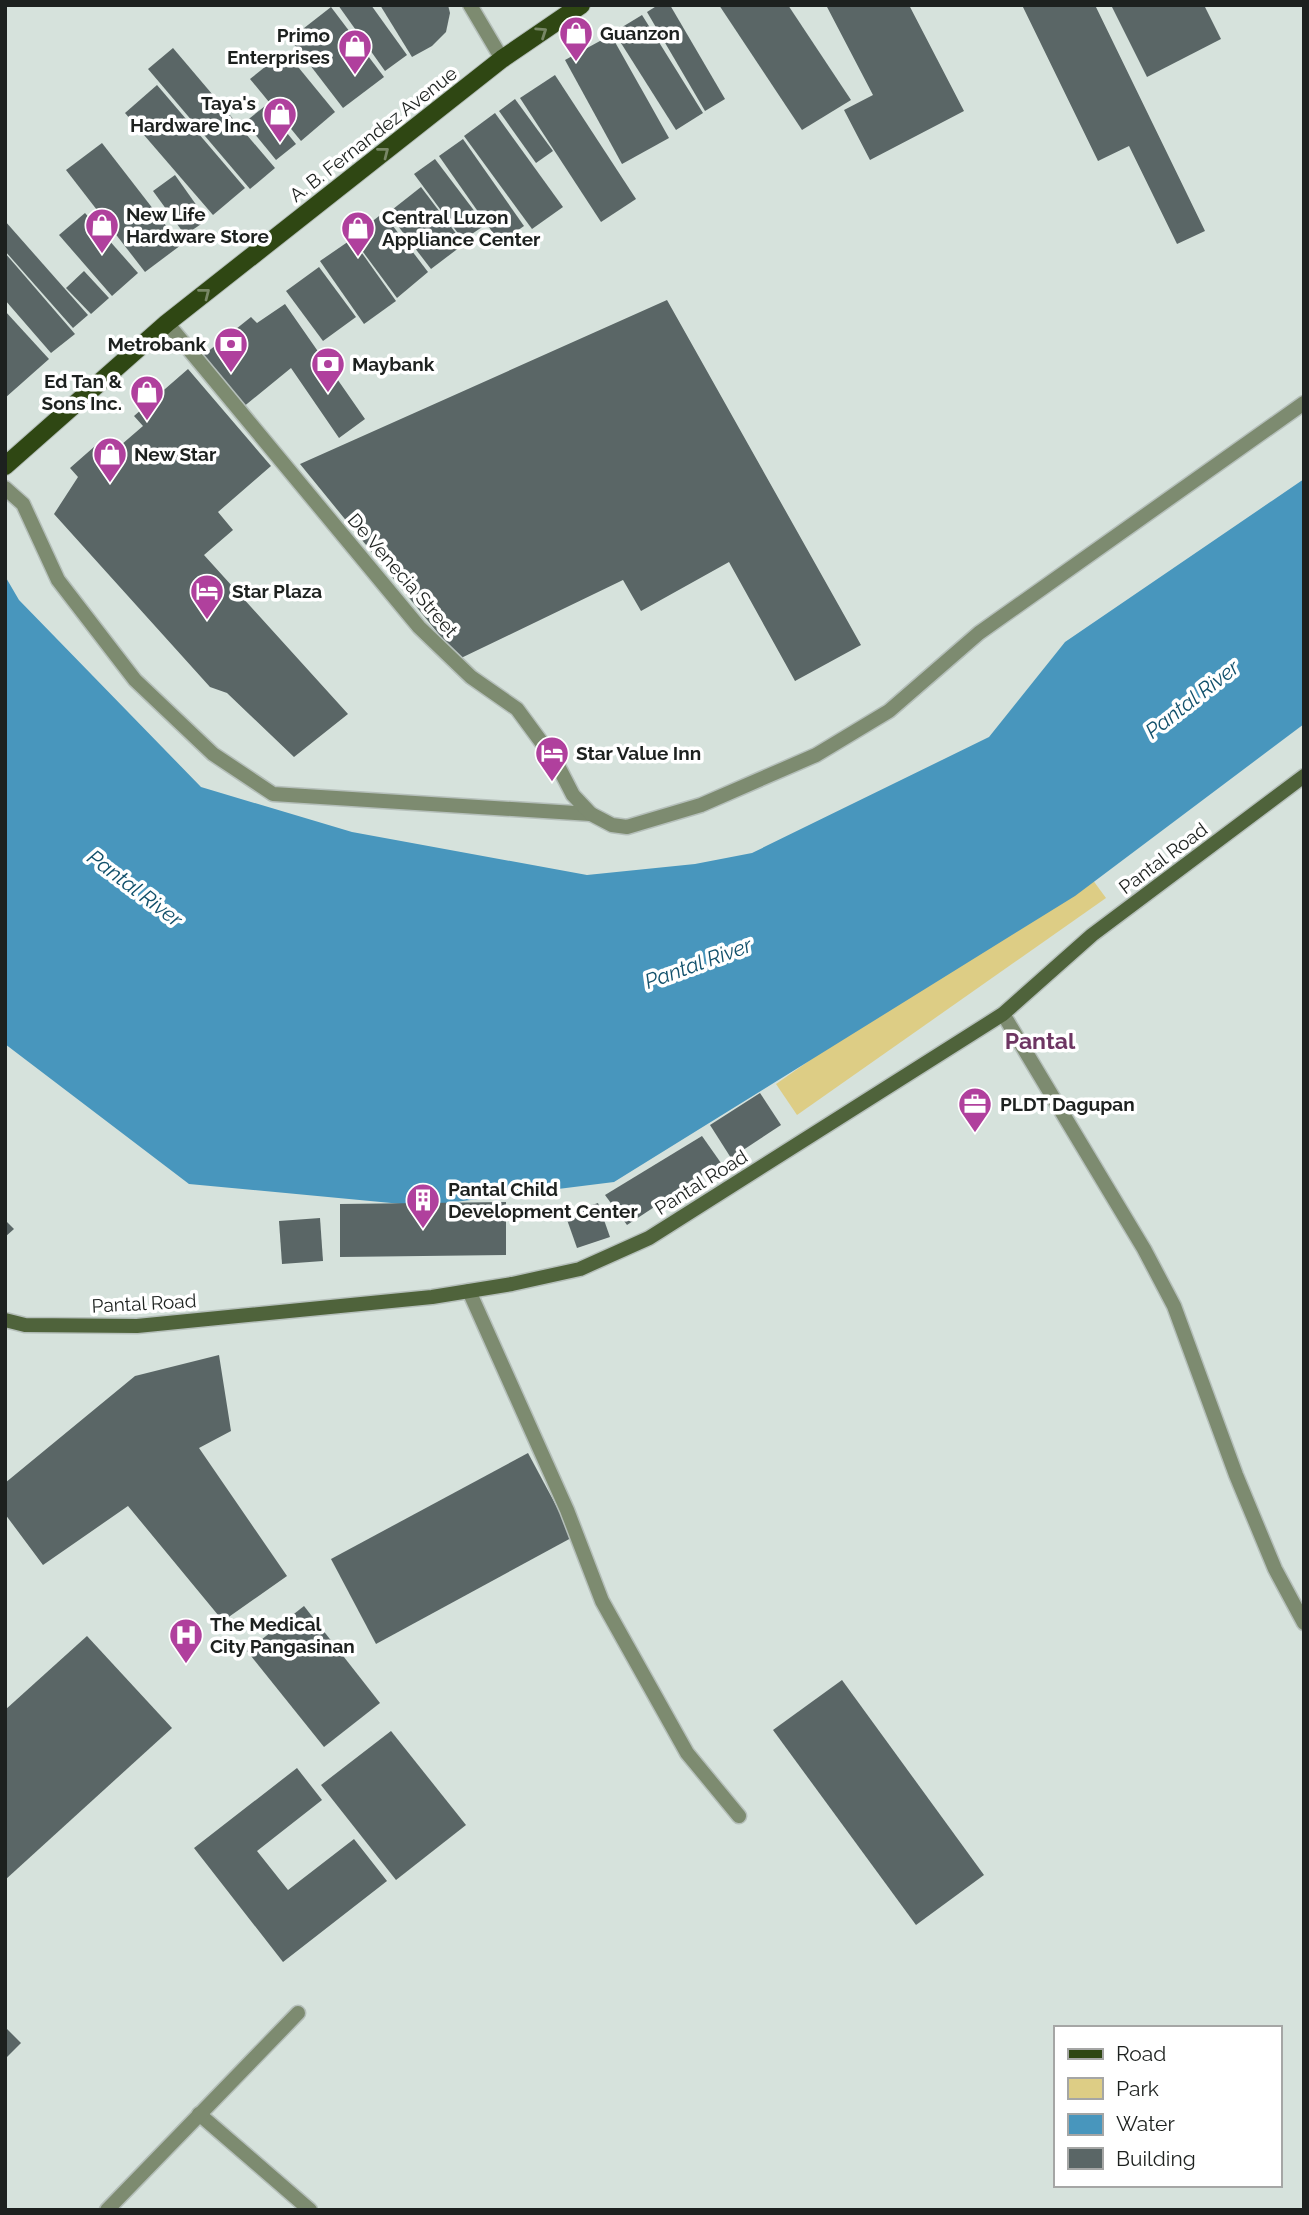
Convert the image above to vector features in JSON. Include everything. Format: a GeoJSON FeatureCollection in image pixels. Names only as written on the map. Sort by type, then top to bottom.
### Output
{"type":"FeatureCollection","features":[{"type":"Feature","properties":{"kind":"main road","name":"A. B. Fernandez Avenue"},"geometry":{"type":"LineString","coordinates":[[5,466],[167,323],[502,59],[581,5]]}},
{"type":"Feature","properties":{"kind":"street"},"geometry":{"type":"LineString","coordinates":[[470,5],[502,59]]}},
{"type":"Feature","properties":{"kind":"street","name":"De Venecia Street"},"geometry":{"type":"LineString","coordinates":[[167,323],[419,627],[471,677],[517,709],[556,762],[573,795],[591,814],[612,825],[627,827],[701,805],[816,755],[889,711],[979,633],[1304,403]]}},
{"type":"Feature","properties":{"kind":"street"},"geometry":{"type":"LineString","coordinates":[[5,488],[23,504],[58,580],[135,680],[213,754],[273,794],[591,814]]}},
{"type":"Feature","properties":{"kind":"street","name":"Pantal Road"},"geometry":{"type":"LineString","coordinates":[[5,1320],[24,1325],[137,1326],[432,1297],[580,1269],[649,1238],[1003,1014],[1092,935],[1304,776]]}},
{"type":"Feature","properties":{"kind":"street"},"geometry":{"type":"LineString","coordinates":[[1003,1014],[1144,1250],[1174,1306],[1236,1475],[1275,1569],[1304,1623]]}},
{"type":"Feature","properties":{"kind":"street"},"geometry":{"type":"LineString","coordinates":[[469,1291],[567,1510],[602,1601],[687,1754],[739,1816]]}},
{"type":"Feature","properties":{"kind":"street"},"geometry":{"type":"LineString","coordinates":[[107,2210],[299,2012]]}},
{"type":"Feature","properties":{"kind":"street"},"geometry":{"type":"LineString","coordinates":[[199,2115],[310,2210]]}},
{"type":"Feature","properties":{"kind":"green space"},"geometry":{"type":"Polygon","coordinates":[[[1084,868],[1106,898],[797,1115],[776,1084],[1084,868]]]}},
{"type":"Feature","properties":{"kind":"water","name":"Pantal River"},"geometry":{"type":"Polygon","coordinates":[[[1304,479],[1304,724],[1075,896],[614,1182],[423,1206],[189,1184],[5,1044],[5,576],[19,600],[201,787],[352,832],[587,875],[695,864],[752,853],[989,737],[1065,642],[1304,479]]]}},
{"type":"Feature","properties":{"kind":"building"},"geometry":{"type":"Polygon","coordinates":[[[338,5],[371,5],[407,55],[385,71],[338,5]]]}},
{"type":"Feature","properties":{"kind":"building"},"geometry":{"type":"Polygon","coordinates":[[[380,5],[448,5],[450,13],[446,32],[432,46],[412,57],[380,5]]]}},
{"type":"Feature","properties":{"kind":"building"},"geometry":{"type":"Polygon","coordinates":[[[658,5],[670,5],[725,99],[705,111],[647,12],[658,5]]]}},
{"type":"Feature","properties":{"kind":"building"},"geometry":{"type":"Polygon","coordinates":[[[719,5],[788,5],[851,100],[802,130],[719,5]]]}},
{"type":"Feature","properties":{"kind":"building"},"geometry":{"type":"Polygon","coordinates":[[[826,5],[909,5],[964,111],[870,160],[844,110],[873,95],[826,5]]]}},
{"type":"Feature","properties":{"kind":"building"},"geometry":{"type":"Polygon","coordinates":[[[1022,5],[1095,5],[1205,231],[1177,244],[1129,146],[1098,161],[1022,5]]]}},
{"type":"Feature","properties":{"kind":"building"},"geometry":{"type":"Polygon","coordinates":[[[1111,5],[1204,5],[1221,39],[1147,77],[1111,5]]]}},
{"type":"Feature","properties":{"kind":"building"},"geometry":{"type":"Polygon","coordinates":[[[331,7],[384,77],[343,108],[290,39],[331,7]]]}},
{"type":"Feature","properties":{"kind":"building"},"geometry":{"type":"Polygon","coordinates":[[[642,15],[703,113],[676,130],[614,32],[642,15]]]}},
{"type":"Feature","properties":{"kind":"building"},"geometry":{"type":"Polygon","coordinates":[[[611,35],[669,138],[622,164],[565,60],[611,35]]]}},
{"type":"Feature","properties":{"kind":"building"},"geometry":{"type":"Polygon","coordinates":[[[173,48],[275,168],[250,189],[148,69],[173,48]]]}},
{"type":"Feature","properties":{"kind":"building"},"geometry":{"type":"Polygon","coordinates":[[[285,51],[335,112],[301,141],[250,79],[285,51]]]}},
{"type":"Feature","properties":{"kind":"building"},"geometry":{"type":"Polygon","coordinates":[[[555,75],[636,199],[601,222],[520,98],[555,75]]]}},
{"type":"Feature","properties":{"kind":"building"},"geometry":{"type":"Polygon","coordinates":[[[157,85],[245,188],[213,215],[125,113],[157,85]]]}},
{"type":"Feature","properties":{"kind":"building"},"geometry":{"type":"Polygon","coordinates":[[[515,99],[553,151],[536,163],[499,111],[515,99]]]}},
{"type":"Feature","properties":{"kind":"building"},"geometry":{"type":"Polygon","coordinates":[[[265,106],[296,144],[276,160],[245,122],[265,106]]]}},
{"type":"Feature","properties":{"kind":"building"},"geometry":{"type":"Polygon","coordinates":[[[495,113],[563,207],[532,229],[464,136],[495,113]]]}},
{"type":"Feature","properties":{"kind":"building"},"geometry":{"type":"Polygon","coordinates":[[[463,139],[524,226],[500,243],[439,156],[463,139]]]}},
{"type":"Feature","properties":{"kind":"building"},"geometry":{"type":"Polygon","coordinates":[[[102,143],[181,245],[145,272],[66,170],[102,143]]]}},
{"type":"Feature","properties":{"kind":"building"},"geometry":{"type":"Polygon","coordinates":[[[435,159],[485,225],[463,240],[414,174],[435,159]]]}},
{"type":"Feature","properties":{"kind":"building"},"geometry":{"type":"Polygon","coordinates":[[[175,175],[207,220],[185,235],[153,191],[175,175]]]}},
{"type":"Feature","properties":{"kind":"building"},"geometry":{"type":"Polygon","coordinates":[[[421,187],[464,244],[431,269],[388,213],[421,187]]]}},
{"type":"Feature","properties":{"kind":"building"},"geometry":{"type":"Polygon","coordinates":[[[85,213],[138,273],[112,296],[59,235],[85,213]]]}},
{"type":"Feature","properties":{"kind":"building"},"geometry":{"type":"Polygon","coordinates":[[[383,213],[428,272],[397,298],[352,237],[383,213]]]}},
{"type":"Feature","properties":{"kind":"building"},"geometry":{"type":"Polygon","coordinates":[[[5,221],[88,315],[73,328],[5,251],[5,221]]]}},
{"type":"Feature","properties":{"kind":"building"},"geometry":{"type":"Polygon","coordinates":[[[352,239],[396,301],[364,324],[320,261],[352,239]]]}},
{"type":"Feature","properties":{"kind":"building"},"geometry":{"type":"Polygon","coordinates":[[[5,253],[75,334],[51,353],[5,300],[5,253]]]}},
{"type":"Feature","properties":{"kind":"building"},"geometry":{"type":"Polygon","coordinates":[[[319,267],[356,317],[323,341],[286,291],[319,267]]]}},
{"type":"Feature","properties":{"kind":"building"},"geometry":{"type":"Polygon","coordinates":[[[84,271],[109,298],[91,314],[66,288],[84,271]]]}},
{"type":"Feature","properties":{"kind":"building"},"geometry":{"type":"Polygon","coordinates":[[[667,300],[861,645],[795,681],[729,562],[641,611],[623,580],[459,659],[300,464],[667,300]]]}},
{"type":"Feature","properties":{"kind":"building"},"geometry":{"type":"Polygon","coordinates":[[[285,304],[365,419],[339,438],[291,368],[242,408],[201,357],[251,317],[257,323],[285,304]]]}},
{"type":"Feature","properties":{"kind":"building"},"geometry":{"type":"Polygon","coordinates":[[[5,311],[49,359],[5,398],[5,311]]]}},
{"type":"Feature","properties":{"kind":"building","name":"Star Plaza"},"geometry":{"type":"Polygon","coordinates":[[[188,369],[271,466],[218,512],[233,530],[204,555],[348,714],[294,757],[227,693],[210,687],[54,514],[78,477],[70,468],[103,439],[114,451],[143,426],[134,416],[188,369]]]}},
{"type":"Feature","properties":{"kind":"building"},"geometry":{"type":"Polygon","coordinates":[[[760,1093],[781,1125],[731,1158],[710,1125],[760,1093]]]}},
{"type":"Feature","properties":{"kind":"building"},"geometry":{"type":"Polygon","coordinates":[[[702,1136],[721,1163],[627,1225],[605,1195],[702,1136]]]}},
{"type":"Feature","properties":{"kind":"building","name":"Pantal Child Development Center"},"geometry":{"type":"Polygon","coordinates":[[[506,1202],[506,1255],[340,1257],[340,1204],[506,1202]]]}},
{"type":"Feature","properties":{"kind":"building"},"geometry":{"type":"Polygon","coordinates":[[[598,1203],[610,1237],[577,1248],[565,1214],[598,1203]]]}},
{"type":"Feature","properties":{"kind":"building"},"geometry":{"type":"Polygon","coordinates":[[[320,1218],[323,1261],[282,1264],[279,1221],[320,1218]]]}},
{"type":"Feature","properties":{"kind":"building"},"geometry":{"type":"Polygon","coordinates":[[[5,1220],[14,1229],[5,1237],[5,1220]]]}},
{"type":"Feature","properties":{"kind":"building"},"geometry":{"type":"Polygon","coordinates":[[[219,1355],[231,1431],[199,1448],[287,1576],[223,1621],[128,1506],[43,1565],[5,1514],[5,1483],[135,1376],[219,1355]]]}},
{"type":"Feature","properties":{"kind":"building"},"geometry":{"type":"Polygon","coordinates":[[[528,1453],[573,1537],[376,1644],[331,1559],[528,1453]]]}},
{"type":"Feature","properties":{"kind":"building"},"geometry":{"type":"Polygon","coordinates":[[[304,1606],[380,1703],[324,1747],[247,1651],[304,1606]]]}},
{"type":"Feature","properties":{"kind":"building"},"geometry":{"type":"Polygon","coordinates":[[[87,1636],[172,1728],[5,1880],[5,1710],[87,1636]]]}},
{"type":"Feature","properties":{"kind":"building"},"geometry":{"type":"Polygon","coordinates":[[[842,1680],[984,1875],[916,1925],[773,1730],[842,1680]]]}},
{"type":"Feature","properties":{"kind":"building"},"geometry":{"type":"Polygon","coordinates":[[[391,1731],[466,1825],[396,1880],[321,1785],[391,1731]]]}},
{"type":"Feature","properties":{"kind":"building"},"geometry":{"type":"Polygon","coordinates":[[[297,1768],[322,1800],[257,1851],[288,1890],[354,1839],[387,1881],[283,1962],[194,1848],[297,1768]]]}},
{"type":"Feature","properties":{"kind":"building"},"geometry":{"type":"Polygon","coordinates":[[[5,2027],[21,2043],[5,2059],[5,2027]]]}},
{"type":"Feature","properties":{"kind":"place","name":"Guanzon"},"geometry":{"type":"Point","coordinates":[576,63]}},
{"type":"Feature","properties":{"kind":"place","name":"Primo Enterprises"},"geometry":{"type":"Point","coordinates":[355,76]}},
{"type":"Feature","properties":{"kind":"place","name":"Taya's Hardware Inc."},"geometry":{"type":"Point","coordinates":[280,144]}},
{"type":"Feature","properties":{"kind":"place","name":"New Life Hardware Store"},"geometry":{"type":"Point","coordinates":[102,255]}},
{"type":"Feature","properties":{"kind":"place","name":"Central Luzon Appliance Center"},"geometry":{"type":"Point","coordinates":[358,258]}},
{"type":"Feature","properties":{"kind":"place","name":"Metrobank"},"geometry":{"type":"Point","coordinates":[231,374]}},
{"type":"Feature","properties":{"kind":"place","name":"Maybank"},"geometry":{"type":"Point","coordinates":[328,394]}},
{"type":"Feature","properties":{"kind":"place","name":"Ed Tan & Sons Inc."},"geometry":{"type":"Point","coordinates":[147,422]}},
{"type":"Feature","properties":{"kind":"place","name":"New Star"},"geometry":{"type":"Point","coordinates":[110,484]}},
{"type":"Feature","properties":{"kind":"place","name":"Star Plaza"},"geometry":{"type":"Point","coordinates":[207,621]}},
{"type":"Feature","properties":{"kind":"place","name":"Star Value Inn"},"geometry":{"type":"Point","coordinates":[552,783]}},
{"type":"Feature","properties":{"kind":"place","name":"PLDT Dagupan"},"geometry":{"type":"Point","coordinates":[975,1134]}},
{"type":"Feature","properties":{"kind":"place","name":"Pantal Child Development Center"},"geometry":{"type":"Point","coordinates":[423,1230]}},
{"type":"Feature","properties":{"kind":"place","name":"The Medical City Pangasinan"},"geometry":{"type":"Point","coordinates":[186,1665]}},
{"type":"Feature","properties":{"kind":"district","name":"Pantal"},"geometry":{"type":"Point","coordinates":[1040,1040]}}]}
